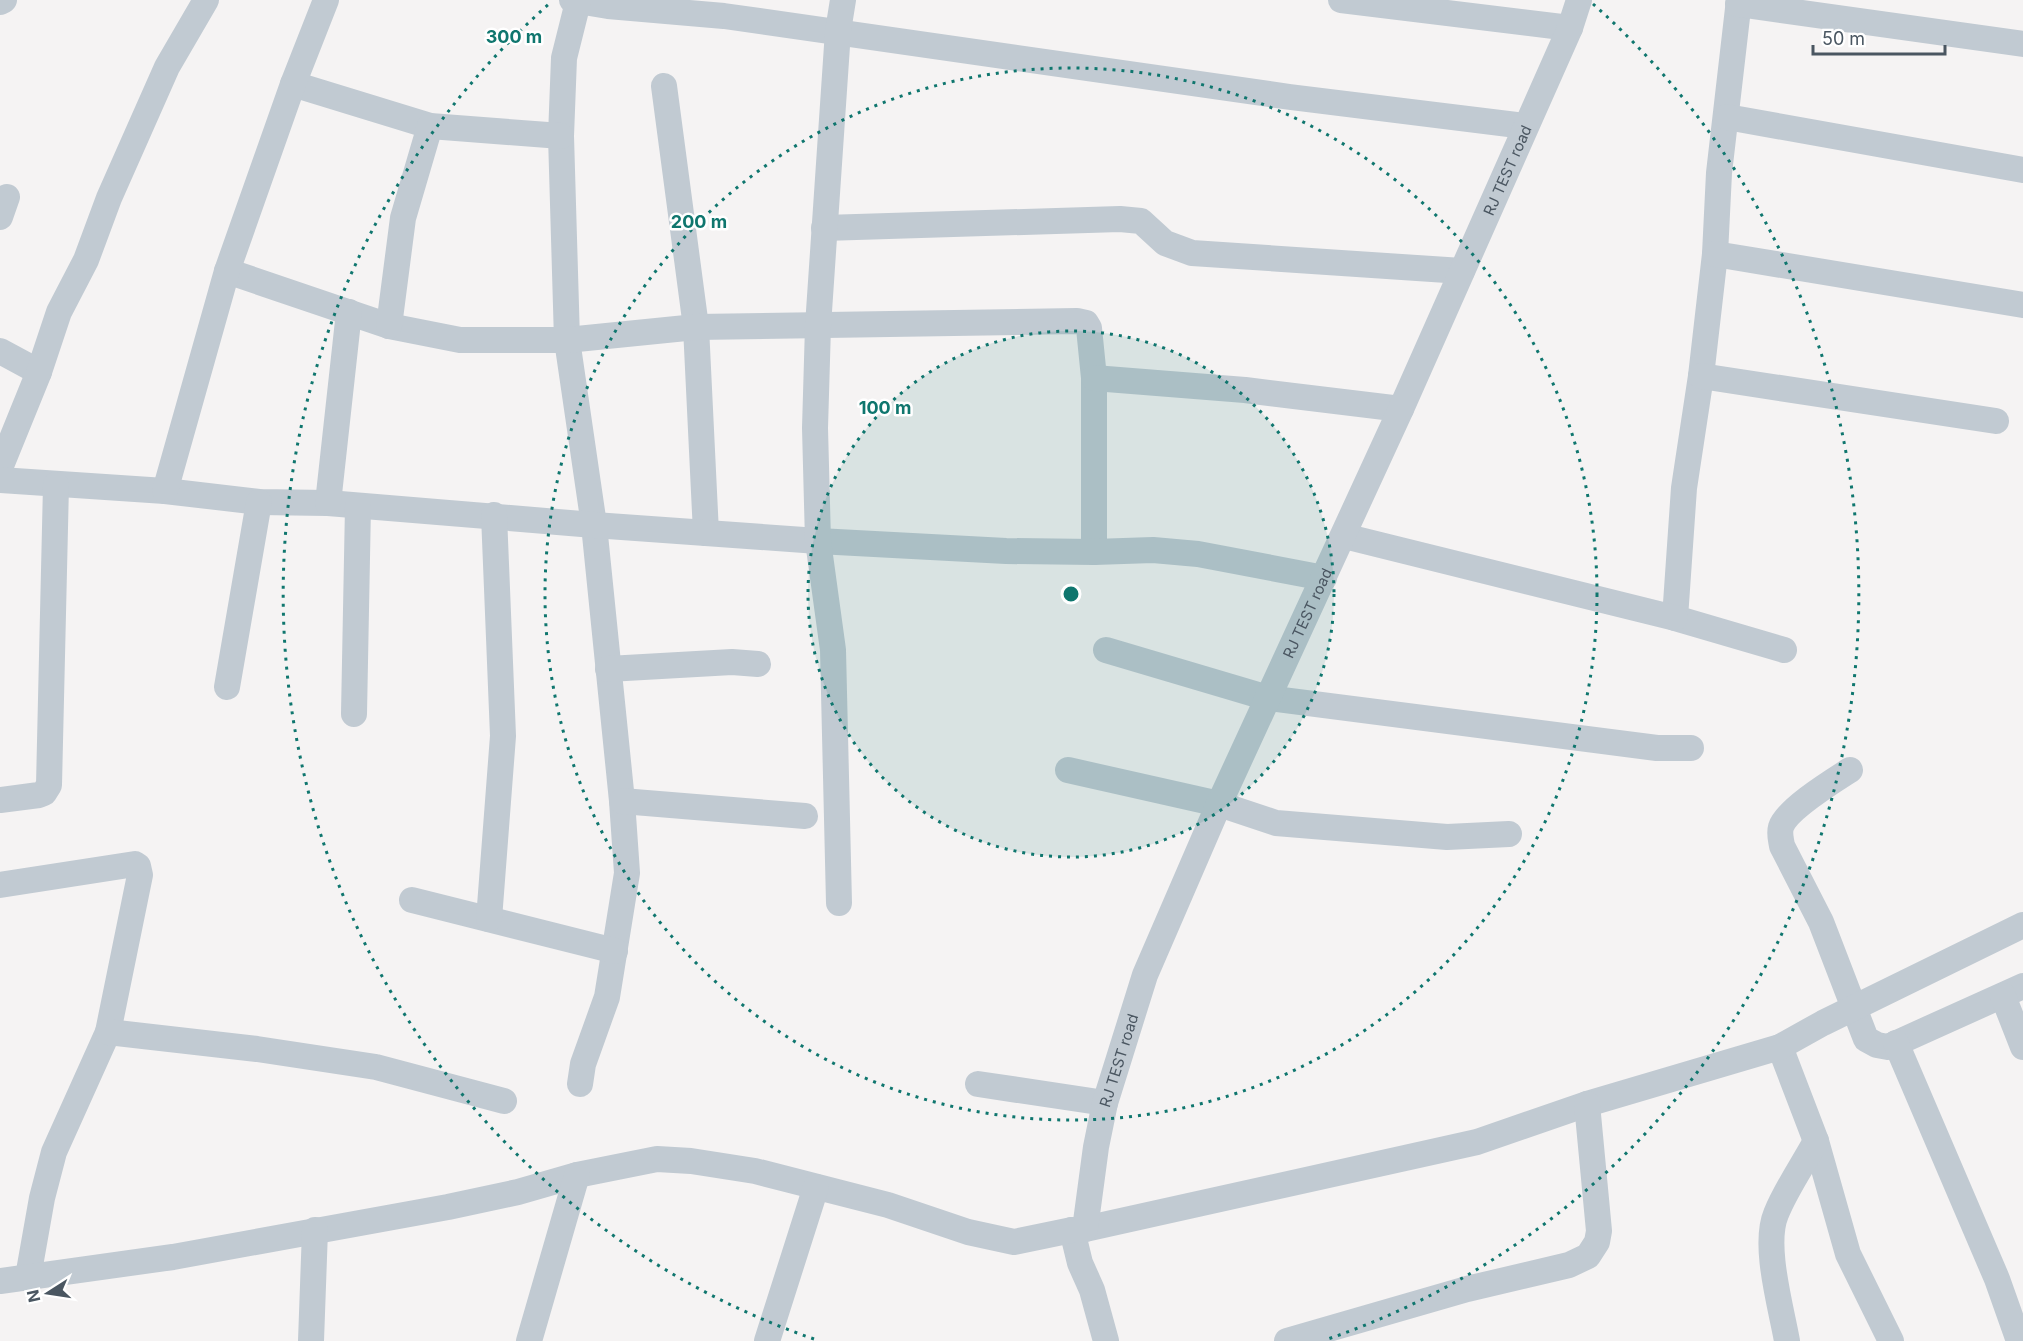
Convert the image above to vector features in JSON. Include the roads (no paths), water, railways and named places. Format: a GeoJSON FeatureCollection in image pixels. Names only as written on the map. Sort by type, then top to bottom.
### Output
{"type":"FeatureCollection","features":[{"type":"Feature","properties":{"kind":"street"},"geometry":{"type":"LineString","coordinates":[[0,468],[39,372],[59,312],[86,260],[109,198],[157,88],[206,0]]}},
{"type":"Feature","properties":{"kind":"street"},"geometry":{"type":"LineString","coordinates":[[165,491],[227,271],[293,84],[326,0]]}},
{"type":"Feature","properties":{"kind":"street"},"geometry":{"type":"LineString","coordinates":[[839,903],[833,650],[818,541],[815,428],[824,228],[838,31],[843,0]]}},
{"type":"Feature","properties":{"kind":"street"},"geometry":{"type":"LineString","coordinates":[[1341,0],[1569,28]]}},
{"type":"Feature","properties":{"kind":"street","name":"RJ TEST road"},"geometry":{"type":"LineString","coordinates":[[1078,1230],[1105,1103],[1145,975],[1219,804],[1401,409],[1569,28],[1579,0]]}},
{"type":"Feature","properties":{"kind":"street"},"geometry":{"type":"LineString","coordinates":[[580,1084],[583,1064],[608,997],[627,873],[622,801],[594,525],[567,340],[561,136],[564,58],[575,1],[608,6],[693,12],[838,31],[1290,97],[1525,126]]}},
{"type":"Feature","properties":{"kind":"street"},"geometry":{"type":"LineString","coordinates":[[1675,618],[1684,488],[1701,376],[1715,254],[1719,173],[1739,2],[2023,44]]}},
{"type":"Feature","properties":{"kind":"street"},"geometry":{"type":"LineString","coordinates":[[293,84],[430,126],[561,136]]}},
{"type":"Feature","properties":{"kind":"street"},"geometry":{"type":"LineString","coordinates":[[664,86],[696,327],[706,533]]}},
{"type":"Feature","properties":{"kind":"street"},"geometry":{"type":"LineString","coordinates":[[1726,117],[2023,170]]}},
{"type":"Feature","properties":{"kind":"street"},"geometry":{"type":"LineString","coordinates":[[389,326],[403,218],[430,126]]}},
{"type":"Feature","properties":{"kind":"street"},"geometry":{"type":"LineString","coordinates":[[824,228],[1120,219],[1140,221],[1165,243],[1192,253],[1462,271]]}},
{"type":"Feature","properties":{"kind":"street"},"geometry":{"type":"LineString","coordinates":[[1715,254],[2023,305]]}},
{"type":"Feature","properties":{"kind":"street"},"geometry":{"type":"LineString","coordinates":[[227,271],[389,326],[460,340],[567,340],[696,327],[1077,321],[1086,323],[1089,328],[1094,378],[1094,552]]}},
{"type":"Feature","properties":{"kind":"street"},"geometry":{"type":"LineString","coordinates":[[328,502],[349,312]]}},
{"type":"Feature","properties":{"kind":"street"},"geometry":{"type":"LineString","coordinates":[[0,351],[39,372]]}},
{"type":"Feature","properties":{"kind":"street"},"geometry":{"type":"LineString","coordinates":[[1701,376],[1996,421]]}},
{"type":"Feature","properties":{"kind":"street"},"geometry":{"type":"LineString","coordinates":[[1094,378],[1245,390],[1401,409]]}},
{"type":"Feature","properties":{"kind":"street"},"geometry":{"type":"LineString","coordinates":[[0,480],[165,491],[259,502],[328,502],[594,525],[818,541],[1006,551],[1153,550],[1198,554],[1324,578]]}},
{"type":"Feature","properties":{"kind":"street"},"geometry":{"type":"LineString","coordinates":[[0,800],[39,795],[44,793],[50,785],[56,485]]}},
{"type":"Feature","properties":{"kind":"street"},"geometry":{"type":"LineString","coordinates":[[227,687],[259,502]]}},
{"type":"Feature","properties":{"kind":"street"},"geometry":{"type":"LineString","coordinates":[[354,714],[358,506]]}},
{"type":"Feature","properties":{"kind":"street"},"geometry":{"type":"LineString","coordinates":[[489,919],[503,736],[494,515]]}},
{"type":"Feature","properties":{"kind":"street"},"geometry":{"type":"LineString","coordinates":[[1344,536],[1675,618],[1784,650]]}},
{"type":"Feature","properties":{"kind":"street"},"geometry":{"type":"LineString","coordinates":[[1106,650],[1268,698],[1657,748],[1691,748]]}},
{"type":"Feature","properties":{"kind":"street"},"geometry":{"type":"LineString","coordinates":[[608,669],[732,662],[758,664]]}},
{"type":"Feature","properties":{"kind":"street"},"geometry":{"type":"LineString","coordinates":[[1068,770],[1219,804],[1276,823],[1447,837],[1509,834]]}},
{"type":"Feature","properties":{"kind":"street"},"geometry":{"type":"LineString","coordinates":[[1850,770],[1823,787],[1786,818],[1779,834],[1782,846],[1821,922],[1866,1039],[1877,1045],[1888,1047],[2013,991],[2023,1047]]}},
{"type":"Feature","properties":{"kind":"street"},"geometry":{"type":"LineString","coordinates":[[622,801],[805,816]]}},
{"type":"Feature","properties":{"kind":"street"},"geometry":{"type":"LineString","coordinates":[[0,885],[135,864],[138,866],[140,875],[108,1032],[54,1152],[42,1198],[28,1277]]}},
{"type":"Feature","properties":{"kind":"street"},"geometry":{"type":"LineString","coordinates":[[412,900],[615,951]]}},
{"type":"Feature","properties":{"kind":"street"},"geometry":{"type":"LineString","coordinates":[[0,1281],[173,1257],[448,1207],[518,1192],[577,1175],[657,1159],[691,1161],[755,1171],[888,1205],[968,1232],[1014,1242],[1467,1145],[1587,1104],[1780,1047],[1823,1023],[2023,925]]}},
{"type":"Feature","properties":{"kind":"street"},"geometry":{"type":"LineString","coordinates":[[108,1032],[257,1049],[376,1067],[504,1101]]}},
{"type":"Feature","properties":{"kind":"street"},"geometry":{"type":"LineString","coordinates":[[1896,1043],[1997,1279],[2019,1341]]}},
{"type":"Feature","properties":{"kind":"street"},"geometry":{"type":"LineString","coordinates":[[1780,1047],[1816,1141],[1848,1254],[1891,1341]]}},
{"type":"Feature","properties":{"kind":"street"},"geometry":{"type":"LineString","coordinates":[[978,1084],[1105,1103]]}},
{"type":"Feature","properties":{"kind":"street"},"geometry":{"type":"LineString","coordinates":[[1287,1341],[1467,1289],[1569,1265],[1588,1256],[1597,1242],[1599,1231],[1587,1104]]}},
{"type":"Feature","properties":{"kind":"street"},"geometry":{"type":"LineString","coordinates":[[1787,1341],[1770,1234],[1775,1214],[1816,1141]]}},
{"type":"Feature","properties":{"kind":"street"},"geometry":{"type":"LineString","coordinates":[[529,1341],[577,1175]]}},
{"type":"Feature","properties":{"kind":"street"},"geometry":{"type":"LineString","coordinates":[[766,1341],[816,1187]]}},
{"type":"Feature","properties":{"kind":"street"},"geometry":{"type":"LineString","coordinates":[[311,1341],[315,1230]]}},
{"type":"Feature","properties":{"kind":"street"},"geometry":{"type":"LineString","coordinates":[[1078,1230],[1080,1263],[1092,1290],[1106,1341]]}}]}
